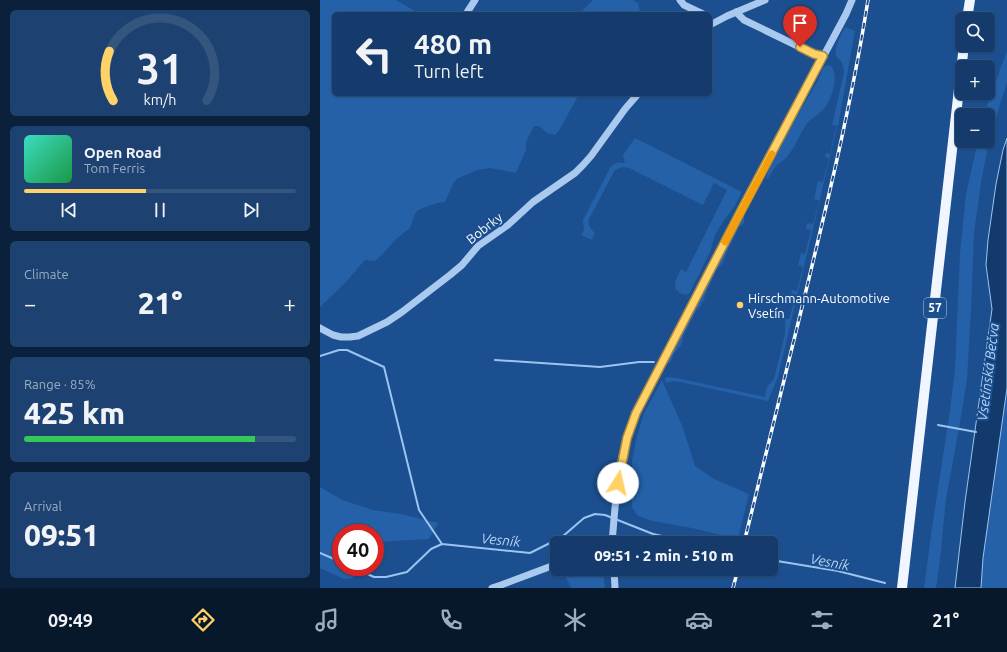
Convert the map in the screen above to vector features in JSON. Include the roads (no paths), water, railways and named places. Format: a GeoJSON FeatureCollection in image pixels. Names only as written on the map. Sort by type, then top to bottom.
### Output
{"type":"FeatureCollection","features":[{"type":"Feature","properties":{"kind":"main road"},"geometry":{"type":"LineString","coordinates":[[969,12],[970,0]]}},
{"type":"Feature","properties":{"kind":"main road","name":"57"},"geometry":{"type":"LineString","coordinates":[[902,588],[963,52]]}},
{"type":"Feature","properties":{"kind":"street"},"geometry":{"type":"LineString","coordinates":[[467,12],[475,0]]}},
{"type":"Feature","properties":{"kind":"street"},"geometry":{"type":"LineString","coordinates":[[680,0],[684,5],[698,12]]}},
{"type":"Feature","properties":{"kind":"street"},"geometry":{"type":"LineString","coordinates":[[712,21],[765,0]]}},
{"type":"Feature","properties":{"kind":"street"},"geometry":{"type":"LineString","coordinates":[[613,536],[616,498],[627,438],[636,413],[852,0]]}},
{"type":"Feature","properties":{"kind":"street"},"geometry":{"type":"LineString","coordinates":[[736,12],[744,20],[823,56]]}},
{"type":"Feature","properties":{"kind":"street","name":"Bobrky"},"geometry":{"type":"LineString","coordinates":[[320,328],[332,335],[341,337],[358,336],[388,322],[402,312],[450,275],[478,246],[508,225],[533,202],[575,173],[591,156],[636,96]]}},
{"type":"Feature","properties":{"kind":"street"},"geometry":{"type":"LineString","coordinates":[[492,588],[550,567]]}},
{"type":"Feature","properties":{"kind":"street"},"geometry":{"type":"LineString","coordinates":[[614,576],[615,588]]}},
{"type":"Feature","properties":{"kind":"water","name":"Vsetínská Bečva"},"geometry":{"type":"Polygon","coordinates":[[[1007,138],[1007,388],[983,558],[981,588],[955,588],[965,502],[992,309],[986,265],[988,240],[996,184],[1007,138]]]}},
{"type":"Feature","properties":{"kind":"waterway"},"geometry":{"type":"LineString","coordinates":[[320,356],[339,350],[347,350],[384,367],[419,510],[442,544]]}},
{"type":"Feature","properties":{"kind":"waterway"},"geometry":{"type":"LineString","coordinates":[[495,360],[600,367],[639,362],[654,362]]}},
{"type":"Feature","properties":{"kind":"waterway"},"geometry":{"type":"LineString","coordinates":[[938,425],[976,432]]}},
{"type":"Feature","properties":{"kind":"waterway","name":"Vesník"},"geometry":{"type":"LineString","coordinates":[[563,536],[584,518],[595,514],[605,515],[653,534],[662,536]]}},
{"type":"Feature","properties":{"kind":"waterway","name":"Vesník"},"geometry":{"type":"LineString","coordinates":[[372,576],[386,577],[407,572],[431,549],[442,544],[530,553],[550,543]]}},
{"type":"Feature","properties":{"kind":"waterway","name":"Vesník"},"geometry":{"type":"LineString","coordinates":[[320,553],[332,558]]}},
{"type":"Feature","properties":{"kind":"waterway","name":"Vesník"},"geometry":{"type":"LineString","coordinates":[[778,561],[838,571],[885,583]]}},
{"type":"Feature","properties":{"kind":"railway"},"geometry":{"type":"LineString","coordinates":[[746,536],[831,188],[855,75],[868,0]]}},
{"type":"Feature","properties":{"kind":"railway"},"geometry":{"type":"LineString","coordinates":[[733,588],[736,576]]}},
{"type":"Feature","properties":{"kind":"place","name":"Hirschmann-Automotive Vsetín"},"geometry":{"type":"Point","coordinates":[740,305]}}]}
